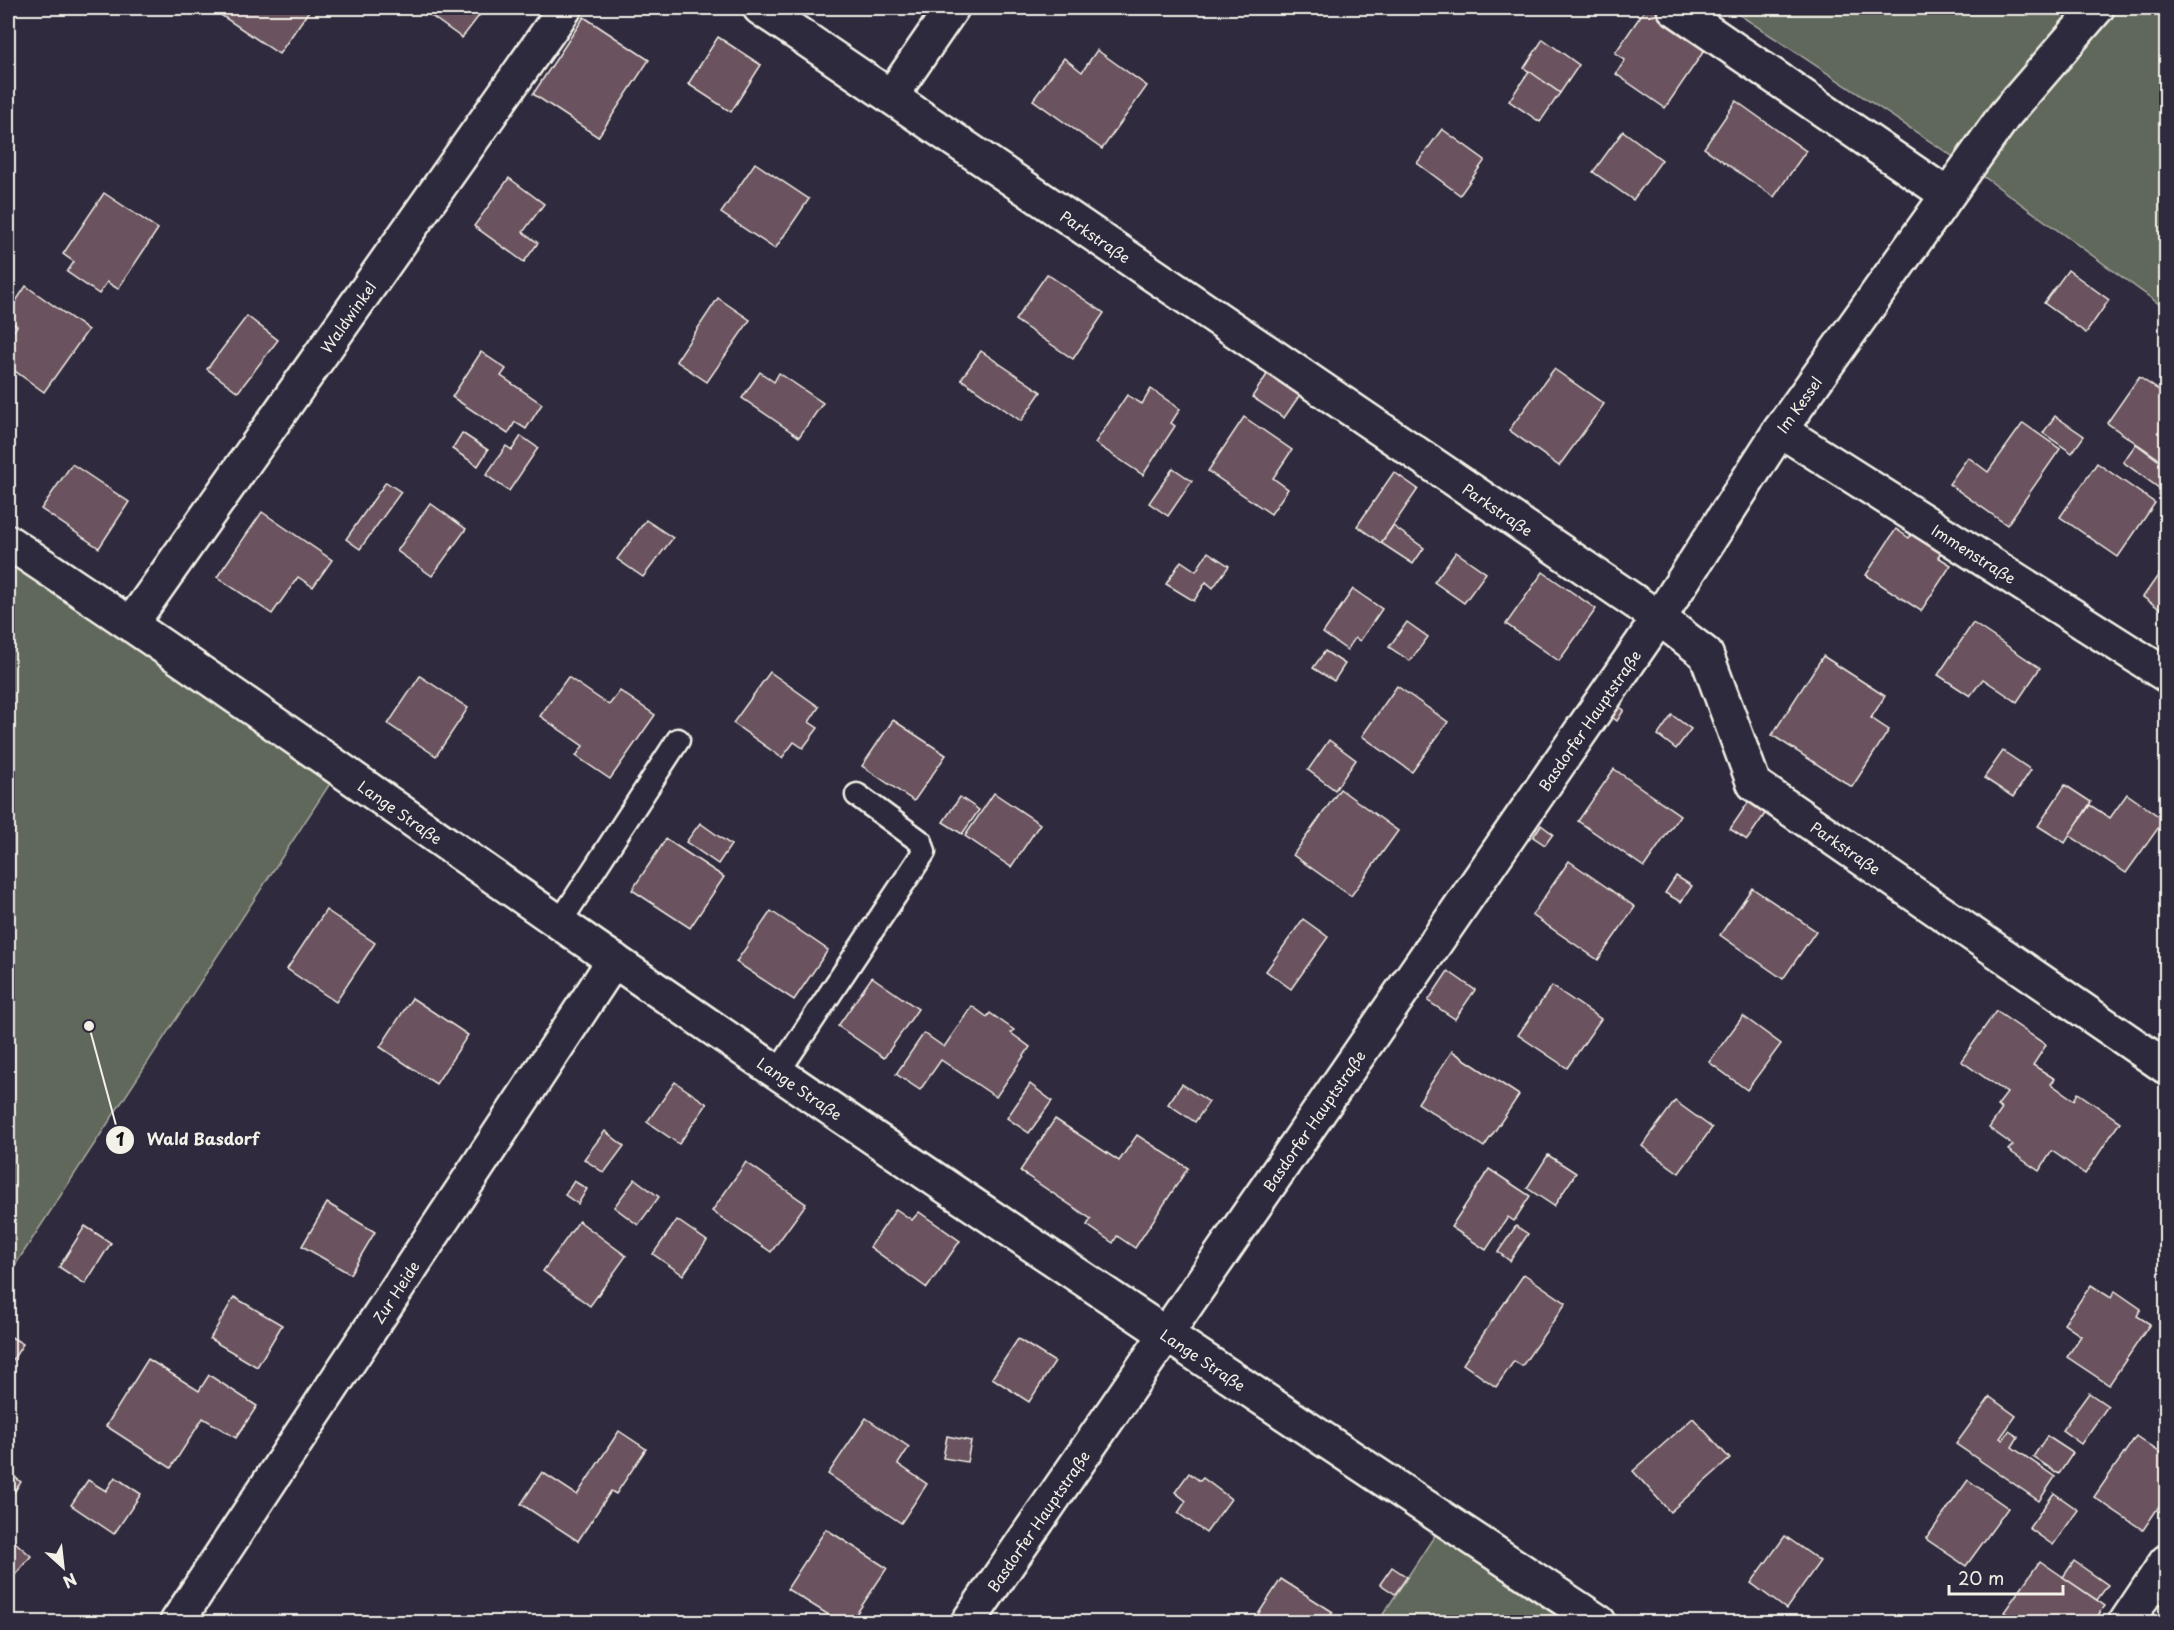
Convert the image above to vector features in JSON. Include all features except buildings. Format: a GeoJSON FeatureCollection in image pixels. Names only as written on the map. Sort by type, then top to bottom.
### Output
{"type":"FeatureCollection","features":[{"type":"Feature","properties":{"kind":"street","name":"Waldwinkel"},"geometry":{"type":"LineString","coordinates":[[131,624],[566,8]]}},
{"type":"Feature","properties":{"kind":"street","name":"Parkstraße"},"geometry":{"type":"LineString","coordinates":[[760,8],[892,95],[1659,618],[1706,654],[1754,784],[2166,1067]]}},
{"type":"Feature","properties":{"kind":"street"},"geometry":{"type":"LineString","coordinates":[[892,95],[952,8]]}},
{"type":"Feature","properties":{"kind":"street"},"geometry":{"type":"LineString","coordinates":[[1674,8],[1946,194],[2004,116],[2097,8]]}},
{"type":"Feature","properties":{"kind":"street","name":"Im Kessel"},"geometry":{"type":"LineString","coordinates":[[1659,618],[1780,430],[1946,194]]}},
{"type":"Feature","properties":{"kind":"street","name":"Immenstraße"},"geometry":{"type":"LineString","coordinates":[[1780,430],[2166,675]]}},
{"type":"Feature","properties":{"kind":"street","name":"Lange Straße"},"geometry":{"type":"LineString","coordinates":[[8,542],[131,624],[778,1072],[1599,1623]]}},
{"type":"Feature","properties":{"kind":"street","name":"Basdorfer Hauptstraße"},"geometry":{"type":"LineString","coordinates":[[968,1623],[1659,618]]}},
{"type":"Feature","properties":{"kind":"street","name":"Zur Heide"},"geometry":{"type":"LineString","coordinates":[[177,1623],[614,960]]}},
{"type":"Feature","properties":{"kind":"street"},"geometry":{"type":"LineString","coordinates":[[2126,1623],[2166,1562]]}},
{"type":"Feature","properties":{"kind":"lane"},"geometry":{"type":"LineString","coordinates":[[560,922],[678,740]]}},
{"type":"Feature","properties":{"kind":"lane"},"geometry":{"type":"LineString","coordinates":[[778,1072],[924,852],[921,842],[857,795]]}},
{"type":"Feature","properties":{"kind":"green space"},"geometry":{"type":"Polygon","coordinates":[[[1729,8],[2166,8],[2166,309],[1987,179],[1729,8]]]}},
{"type":"Feature","properties":{"kind":"green space"},"geometry":{"type":"Polygon","coordinates":[[[8,549],[335,776],[8,1276],[8,549]]]}},
{"type":"Feature","properties":{"kind":"green space"},"geometry":{"type":"Polygon","coordinates":[[[1452,1509],[1619,1622],[1378,1622],[1452,1509]]]}},
{"type":"Feature","properties":{"kind":"place","name":"Wald Basdorf"},"geometry":{"type":"Point","coordinates":[89,1026]}}]}
